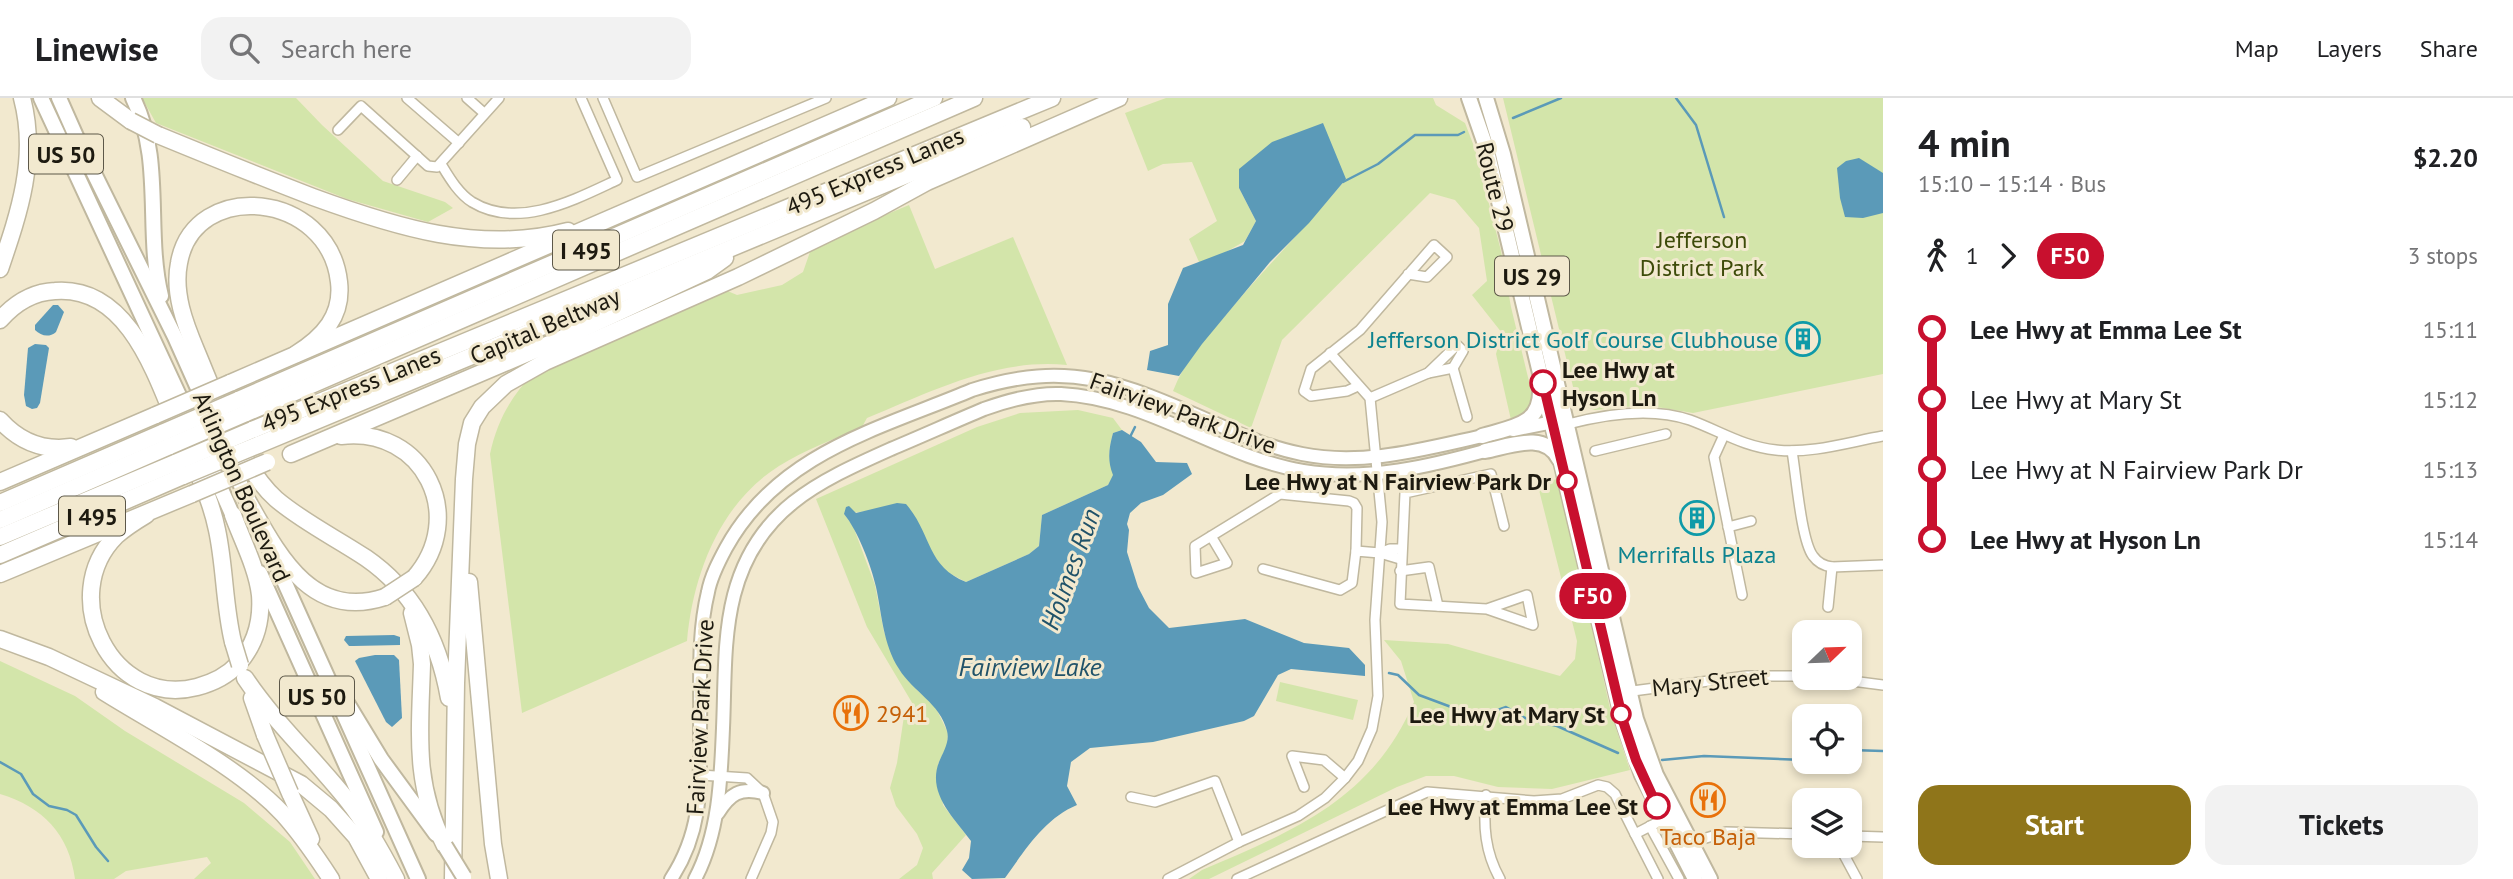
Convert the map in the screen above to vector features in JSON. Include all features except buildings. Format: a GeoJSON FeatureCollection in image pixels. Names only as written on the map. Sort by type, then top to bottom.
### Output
{"type":"FeatureCollection","features":[{"type":"Feature","properties":{"kind":"highway"},"geometry":{"type":"LineString","coordinates":[[0,270],[24,193],[28,167],[29,131],[22,98]]}},
{"type":"Feature","properties":{"kind":"highway"},"geometry":{"type":"LineString","coordinates":[[100,98],[131,121],[158,135],[352,211],[435,234],[469,239],[521,239],[566,231],[628,212]]}},
{"type":"Feature","properties":{"kind":"highway"},"geometry":{"type":"LineString","coordinates":[[0,482],[888,98]]}},
{"type":"Feature","properties":{"kind":"highway","name":"I 495"},"geometry":{"type":"LineString","coordinates":[[241,407],[934,98]]}},
{"type":"Feature","properties":{"kind":"highway","name":"495 Express Lanes"},"geometry":{"type":"LineString","coordinates":[[0,520],[167,439],[974,98]]}},
{"type":"Feature","properties":{"kind":"highway"},"geometry":{"type":"LineString","coordinates":[[905,128],[988,98]]}},
{"type":"Feature","properties":{"kind":"highway"},"geometry":{"type":"LineString","coordinates":[[947,141],[1036,98]]}},
{"type":"Feature","properties":{"kind":"highway","name":"495 Express Lanes"},"geometry":{"type":"LineString","coordinates":[[255,438],[1052,98]]}},
{"type":"Feature","properties":{"kind":"highway","name":"Capital Beltway"},"geometry":{"type":"LineString","coordinates":[[0,555],[180,469],[739,246],[1091,98]]}},
{"type":"Feature","properties":{"kind":"highway"},"geometry":{"type":"LineString","coordinates":[[461,878],[455,742],[463,510],[467,444],[472,423],[482,407],[493,395],[524,373],[568,351],[738,276],[874,211],[927,182],[1118,98]]}},
{"type":"Feature","properties":{"kind":"highway"},"geometry":{"type":"LineString","coordinates":[[296,354],[321,336],[338,307],[340,296],[337,269],[324,241],[298,218],[272,208],[236,207],[212,216],[192,234],[182,251],[178,271],[180,304],[190,336],[247,465],[261,485],[275,499],[365,557],[411,612],[420,645],[422,783],[431,816],[445,846]]}},
{"type":"Feature","properties":{"kind":"highway"},"geometry":{"type":"LineString","coordinates":[[290,454],[651,298],[707,271],[739,246]]}},
{"type":"Feature","properties":{"kind":"highway"},"geometry":{"type":"LineString","coordinates":[[0,320],[11,309],[32,296],[42,292],[68,290],[103,302],[119,316],[135,337],[163,394],[210,504],[220,547],[233,642],[265,735],[331,879]]}},
{"type":"Feature","properties":{"kind":"highway"},"geometry":{"type":"LineString","coordinates":[[0,420],[22,439],[43,447],[55,449],[78,446],[104,438]]}},
{"type":"Feature","properties":{"kind":"highway"},"geometry":{"type":"LineString","coordinates":[[0,574],[326,439],[362,435],[384,440],[411,456],[433,486],[438,516],[435,542],[431,554],[414,578],[392,592],[368,601],[345,601],[324,595],[303,582],[278,553],[245,495]]}},
{"type":"Feature","properties":{"kind":"highway","name":"I 495"},"geometry":{"type":"LineString","coordinates":[[0,503],[167,439]]}},
{"type":"Feature","properties":{"kind":"highway","name":"I 495"},"geometry":{"type":"LineString","coordinates":[[0,537],[180,469]]}},
{"type":"Feature","properties":{"kind":"highway"},"geometry":{"type":"LineString","coordinates":[[463,510],[494,879]]}},
{"type":"Feature","properties":{"kind":"highway"},"geometry":{"type":"LineString","coordinates":[[146,515],[118,535],[103,554],[92,585],[92,615],[94,627],[104,649],[122,668],[139,681],[169,690],[192,688],[224,676],[246,654],[257,631],[260,607],[258,586],[233,515]]}},
{"type":"Feature","properties":{"kind":"highway"},"geometry":{"type":"LineString","coordinates":[[392,592],[418,612],[435,642],[446,682],[455,742]]}},
{"type":"Feature","properties":{"kind":"highway"},"geometry":{"type":"LineString","coordinates":[[0,639],[49,657],[155,706],[301,784],[331,808],[356,837],[379,879]]}},
{"type":"Feature","properties":{"kind":"highway"},"geometry":{"type":"LineString","coordinates":[[49,657],[251,785],[282,813],[331,879]]}},
{"type":"Feature","properties":{"kind":"highway"},"geometry":{"type":"LineString","coordinates":[[245,678],[270,713],[350,802],[396,879]]}},
{"type":"Feature","properties":{"kind":"highway"},"geometry":{"type":"LineString","coordinates":[[493,844],[499,879]]}},
{"type":"Feature","properties":{"kind":"main road"},"geometry":{"type":"LineString","coordinates":[[29,98],[92,210]]}},
{"type":"Feature","properties":{"kind":"main road","name":"Arlington Boulevard"},"geometry":{"type":"LineString","coordinates":[[41,98],[309,678],[396,879]]}},
{"type":"Feature","properties":{"kind":"main road","name":"Arlington Boulevard"},"geometry":{"type":"LineString","coordinates":[[59,98],[175,337],[418,879]]}},
{"type":"Feature","properties":{"kind":"main road"},"geometry":{"type":"LineString","coordinates":[[133,98],[148,136],[154,259],[161,295],[175,337]]}},
{"type":"Feature","properties":{"kind":"main road","name":"Route 29"},"geometry":{"type":"LineString","coordinates":[[1469,98],[1486,147],[1537,363],[1559,426],[1564,469],[1623,692],[1695,879]]}},
{"type":"Feature","properties":{"kind":"main road","name":"Route 29"},"geometry":{"type":"LineString","coordinates":[[1486,98],[1503,153],[1559,426],[1623,692],[1636,760],[1657,823],[1684,845],[1710,879]]}},
{"type":"Feature","properties":{"kind":"main road"},"geometry":{"type":"LineString","coordinates":[[1482,436],[1521,424],[1536,413],[1540,400],[1537,363]]}},
{"type":"Feature","properties":{"kind":"main road","name":"Fairview Park Drive"},"geometry":{"type":"LineString","coordinates":[[671,879],[690,843],[699,809],[701,646],[705,608],[714,573],[732,538],[761,498],[785,477],[823,453],[972,390],[1015,378],[1056,374],[1092,378],[1127,388],[1263,444],[1322,457],[1377,457],[1482,436],[1559,426]]}},
{"type":"Feature","properties":{"kind":"main road","name":"Fairview Park Drive"},"geometry":{"type":"LineString","coordinates":[[695,879],[715,817],[720,776],[728,631],[733,597],[744,566],[760,538],[779,515],[800,496],[834,475],[984,409],[1026,397],[1060,394],[1091,397],[1118,405],[1284,467],[1323,474],[1378,474],[1485,451],[1559,426]]}},
{"type":"Feature","properties":{"kind":"main road"},"geometry":{"type":"LineString","coordinates":[[1485,451],[1537,442],[1546,443],[1556,451],[1564,469]]}},
{"type":"Feature","properties":{"kind":"main road"},"geometry":{"type":"LineString","coordinates":[[309,637],[373,747],[445,846],[461,878]]}},
{"type":"Feature","properties":{"kind":"main road"},"geometry":{"type":"LineString","coordinates":[[715,817],[732,795],[747,790],[763,793]]}},
{"type":"Feature","properties":{"kind":"street"},"geometry":{"type":"LineString","coordinates":[[407,98],[459,143]]}},
{"type":"Feature","properties":{"kind":"street"},"geometry":{"type":"LineString","coordinates":[[467,98],[484,113]]}},
{"type":"Feature","properties":{"kind":"street"},"geometry":{"type":"LineString","coordinates":[[338,131],[361,106],[417,156],[432,168],[437,167],[499,98]]}},
{"type":"Feature","properties":{"kind":"street"},"geometry":{"type":"LineString","coordinates":[[441,164],[453,184],[470,201],[506,212],[550,208],[617,180],[581,98]]}},
{"type":"Feature","properties":{"kind":"street"},"geometry":{"type":"LineString","coordinates":[[603,98],[637,177],[826,98]]}},
{"type":"Feature","properties":{"kind":"street"},"geometry":{"type":"LineString","coordinates":[[397,180],[417,156]]}},
{"type":"Feature","properties":{"kind":"street"},"geometry":{"type":"LineString","coordinates":[[1358,386],[1347,391],[1311,396],[1304,391],[1311,369],[1360,330],[1408,274]]}},
{"type":"Feature","properties":{"kind":"street"},"geometry":{"type":"LineString","coordinates":[[1428,373],[1457,345],[1463,351],[1454,368],[1467,417]]}},
{"type":"Feature","properties":{"kind":"street"},"geometry":{"type":"LineString","coordinates":[[1168,879],[1312,808],[1345,778],[1367,743],[1376,713],[1378,676],[1375,620],[1382,508],[1370,398],[1330,353]]}},
{"type":"Feature","properties":{"kind":"street"},"geometry":{"type":"LineString","coordinates":[[1370,398],[1428,373],[1454,368]]}},
{"type":"Feature","properties":{"kind":"street"},"geometry":{"type":"LineString","coordinates":[[1559,426],[1614,415],[1664,414],[1686,419],[1759,448],[1793,451],[1883,436]]}},
{"type":"Feature","properties":{"kind":"street"},"geometry":{"type":"LineString","coordinates":[[1595,451],[1666,434]]}},
{"type":"Feature","properties":{"kind":"street"},"geometry":{"type":"LineString","coordinates":[[1724,435],[1714,457],[1742,596]]}},
{"type":"Feature","properties":{"kind":"street"},"geometry":{"type":"LineString","coordinates":[[1793,451],[1809,549],[1814,558],[1824,566],[1832,567],[1883,565]]}},
{"type":"Feature","properties":{"kind":"street"},"geometry":{"type":"LineString","coordinates":[[1487,609],[1527,595],[1533,625],[1487,609],[1400,604],[1405,493],[1491,474],[1504,526]]}},
{"type":"Feature","properties":{"kind":"street"},"geometry":{"type":"LineString","coordinates":[[1211,536],[1280,494],[1354,503],[1357,508],[1356,551],[1352,583],[1340,590],[1263,569]]}},
{"type":"Feature","properties":{"kind":"street"},"geometry":{"type":"LineString","coordinates":[[1728,527],[1751,521]]}},
{"type":"Feature","properties":{"kind":"street"},"geometry":{"type":"LineString","coordinates":[[1356,551],[1380,553],[1390,549],[1401,554]]}},
{"type":"Feature","properties":{"kind":"street"},"geometry":{"type":"LineString","coordinates":[[1400,571],[1430,567],[1438,606]]}},
{"type":"Feature","properties":{"kind":"street"},"geometry":{"type":"LineString","coordinates":[[1828,607],[1832,567]]}},
{"type":"Feature","properties":{"kind":"street","name":"Mary Street"},"geometry":{"type":"LineString","coordinates":[[1623,692],[1747,676],[1792,676]]}},
{"type":"Feature","properties":{"kind":"street"},"geometry":{"type":"LineString","coordinates":[[1862,682],[1883,685]]}},
{"type":"Feature","properties":{"kind":"street"},"geometry":{"type":"LineString","coordinates":[[1304,786],[1292,755],[1324,760],[1345,778]]}},
{"type":"Feature","properties":{"kind":"street"},"geometry":{"type":"LineString","coordinates":[[700,775],[747,778],[763,793],[773,822],[751,879]]}},
{"type":"Feature","properties":{"kind":"street"},"geometry":{"type":"LineString","coordinates":[[1131,797],[1155,802],[1215,781],[1239,842]]}},
{"type":"Feature","properties":{"kind":"street"},"geometry":{"type":"LineString","coordinates":[[1237,879],[1427,792],[1534,801],[1562,799],[1598,785],[1607,787],[1615,794],[1658,879]]}},
{"type":"Feature","properties":{"kind":"street"},"geometry":{"type":"LineString","coordinates":[[1486,795],[1485,841],[1500,879]]}},
{"type":"Feature","properties":{"kind":"street"},"geometry":{"type":"LineString","coordinates":[[1634,834],[1657,823],[1679,879]]}},
{"type":"Feature","properties":{"kind":"street"},"geometry":{"type":"LineString","coordinates":[[1684,845],[1726,832],[1792,834]]}},
{"type":"Feature","properties":{"kind":"street"},"geometry":{"type":"LineString","coordinates":[[1862,836],[1883,837]]}},
{"type":"Feature","properties":{"kind":"street"},"geometry":{"type":"LineString","coordinates":[[1846,858],[1857,879]]}},
{"type":"Feature","properties":{"kind":"green space"},"geometry":{"type":"Polygon","coordinates":[[[142,98],[296,98],[383,181],[445,202],[453,208],[428,222],[347,199],[156,123],[142,98]]]}},
{"type":"Feature","properties":{"kind":"green space"},"geometry":{"type":"Polygon","coordinates":[[[1166,98],[1433,98],[1436,105],[1465,123],[1475,149],[1501,251],[1511,307],[1533,398],[1528,410],[1511,420],[1496,354],[1502,333],[1472,295],[1487,281],[1479,228],[1455,200],[1430,193],[1282,340],[1251,428],[1173,391],[1183,370],[1203,342],[1346,179],[1239,188],[1256,221],[1245,241],[1226,252],[1211,273],[1199,262],[1189,239],[1217,221],[1192,162],[1163,164],[1148,171],[1125,113],[1166,98]]]}},
{"type":"Feature","properties":{"kind":"green space","name":"Jefferson District Park"},"geometry":{"type":"Polygon","coordinates":[[[1503,98],[1883,98],[1883,374],[1693,413],[1645,405],[1595,410],[1586,407],[1582,398],[1576,399],[1503,98]]]}},
{"type":"Feature","properties":{"kind":"green space"},"geometry":{"type":"Polygon","coordinates":[[[909,205],[935,269],[1013,237],[1067,365],[1015,367],[964,379],[867,418],[862,427],[779,466],[758,481],[741,500],[713,542],[696,591],[687,641],[522,713],[490,454],[501,420],[518,391],[534,373],[718,287],[737,295],[782,285],[803,272],[811,249],[823,241],[909,205]]]}},
{"type":"Feature","properties":{"kind":"green space"},"geometry":{"type":"Polygon","coordinates":[[[1078,410],[1113,418],[1122,430],[1113,433],[1110,444],[1110,464],[1114,475],[1108,485],[1042,515],[1039,546],[1029,554],[966,582],[943,570],[936,558],[875,510],[844,514],[853,526],[875,585],[884,632],[899,669],[935,706],[948,733],[947,746],[938,764],[943,805],[966,835],[932,873],[933,879],[899,879],[917,865],[923,848],[917,834],[896,806],[890,788],[904,716],[914,706],[867,627],[816,499],[977,427],[1020,413],[1078,410]]]}},
{"type":"Feature","properties":{"kind":"green space"},"geometry":{"type":"Polygon","coordinates":[[[1559,478],[1611,713],[1630,770],[1552,789],[1498,787],[1454,776],[1426,776],[1397,787],[1209,879],[1189,879],[1202,870],[1298,826],[1352,788],[1376,764],[1397,736],[1414,702],[1401,661],[1384,640],[1448,644],[1560,676],[1575,659],[1577,641],[1538,486],[1559,478]]]}},
{"type":"Feature","properties":{"kind":"green space"},"geometry":{"type":"Polygon","coordinates":[[[0,661],[75,696],[125,731],[244,803],[290,842],[315,879],[194,879],[211,863],[207,857],[126,871],[114,879],[75,879],[67,849],[51,824],[29,806],[0,794],[0,661]]]}},
{"type":"Feature","properties":{"kind":"green space"},"geometry":{"type":"Polygon","coordinates":[[[1280,682],[1358,700],[1353,720],[1276,701],[1280,682]]]}},
{"type":"Feature","properties":{"kind":"water"},"geometry":{"type":"Polygon","coordinates":[[[1323,123],[1346,179],[1309,223],[1270,262],[1179,376],[1147,370],[1150,351],[1168,345],[1168,304],[1183,268],[1243,245],[1256,221],[1239,188],[1239,169],[1272,142],[1323,123]]]}},
{"type":"Feature","properties":{"kind":"water"},"geometry":{"type":"Polygon","coordinates":[[[1859,158],[1883,173],[1883,213],[1863,218],[1845,217],[1837,168],[1846,161],[1859,158]]]}},
{"type":"Feature","properties":{"kind":"water"},"geometry":{"type":"Polygon","coordinates":[[[53,305],[58,305],[64,312],[56,332],[48,336],[42,335],[35,330],[35,325],[53,305]]]}},
{"type":"Feature","properties":{"kind":"water"},"geometry":{"type":"Polygon","coordinates":[[[35,344],[49,348],[40,403],[37,408],[32,409],[26,406],[24,395],[28,348],[35,344]]]}},
{"type":"Feature","properties":{"kind":"water","name":"Fairview Lake"},"geometry":{"type":"Polygon","coordinates":[[[1122,430],[1141,442],[1156,462],[1187,463],[1192,474],[1163,495],[1141,503],[1130,513],[1127,524],[1127,552],[1138,587],[1149,608],[1169,628],[1245,619],[1304,643],[1349,648],[1365,665],[1365,676],[1291,669],[1278,675],[1254,716],[1244,721],[1153,742],[1090,748],[1071,762],[1067,786],[1077,805],[1045,826],[1005,878],[972,879],[962,870],[969,858],[971,841],[950,814],[936,784],[936,773],[947,743],[944,721],[905,677],[894,659],[886,639],[871,569],[859,539],[844,514],[846,507],[849,506],[856,513],[897,503],[906,504],[936,558],[953,575],[966,582],[1029,554],[1039,546],[1042,515],[1108,485],[1113,475],[1110,444],[1113,433],[1122,430]]]}},
{"type":"Feature","properties":{"kind":"water"},"geometry":{"type":"Polygon","coordinates":[[[346,636],[400,637],[400,645],[349,646],[344,640],[346,636]]]}},
{"type":"Feature","properties":{"kind":"water"},"geometry":{"type":"Polygon","coordinates":[[[375,655],[394,655],[399,660],[402,718],[392,727],[386,722],[355,661],[375,655]]]}},
{"type":"Feature","properties":{"kind":"waterway","name":"Holmes Run"},"geometry":{"type":"LineString","coordinates":[[1513,118],[1561,98]]}},
{"type":"Feature","properties":{"kind":"waterway"},"geometry":{"type":"LineString","coordinates":[[1676,98],[1696,125],[1724,217]]}},
{"type":"Feature","properties":{"kind":"waterway","name":"Holmes Run"},"geometry":{"type":"LineString","coordinates":[[1343,182],[1378,164],[1415,135],[1458,135],[1464,132]]}},
{"type":"Feature","properties":{"kind":"waterway","name":"Holmes Run"},"geometry":{"type":"LineString","coordinates":[[1130,437],[1135,427]]}},
{"type":"Feature","properties":{"kind":"waterway"},"geometry":{"type":"LineString","coordinates":[[1389,673],[1398,675],[1419,695],[1478,717],[1506,707],[1527,719],[1557,726],[1618,753]]}},
{"type":"Feature","properties":{"kind":"waterway"},"geometry":{"type":"LineString","coordinates":[[1862,750],[1883,751]]}},
{"type":"Feature","properties":{"kind":"waterway"},"geometry":{"type":"LineString","coordinates":[[1662,760],[1704,756],[1792,760]]}},
{"type":"Feature","properties":{"kind":"waterway"},"geometry":{"type":"LineString","coordinates":[[0,762],[21,774],[33,794],[49,806],[76,815],[108,861]]}},
{"type":"Feature","properties":{"kind":"bus line","name":"F50"},"geometry":{"type":"LineString","coordinates":[[1543,383],[1623,721],[1642,775],[1657,806]]}},
{"type":"Feature","properties":{"kind":"place","name":"Jefferson District Golf Course Clubhouse"},"geometry":{"type":"Point","coordinates":[1803,339]}},
{"type":"Feature","properties":{"kind":"place","name":"Lee Hwy at Hyson Ln"},"geometry":{"type":"Point","coordinates":[1543,383]}},
{"type":"Feature","properties":{"kind":"place","name":"Lee Hwy at N Fairview Park Dr"},"geometry":{"type":"Point","coordinates":[1567,481]}},
{"type":"Feature","properties":{"kind":"place","name":"Merrifalls Plaza"},"geometry":{"type":"Point","coordinates":[1697,518]}},
{"type":"Feature","properties":{"kind":"place","name":"2941"},"geometry":{"type":"Point","coordinates":[851,713]}},
{"type":"Feature","properties":{"kind":"place","name":"Lee Hwy at Mary St"},"geometry":{"type":"Point","coordinates":[1621,714]}},
{"type":"Feature","properties":{"kind":"place","name":"Taco Baja"},"geometry":{"type":"Point","coordinates":[1708,800]}},
{"type":"Feature","properties":{"kind":"place","name":"Lee Hwy at Emma Lee St"},"geometry":{"type":"Point","coordinates":[1657,806]}}]}
